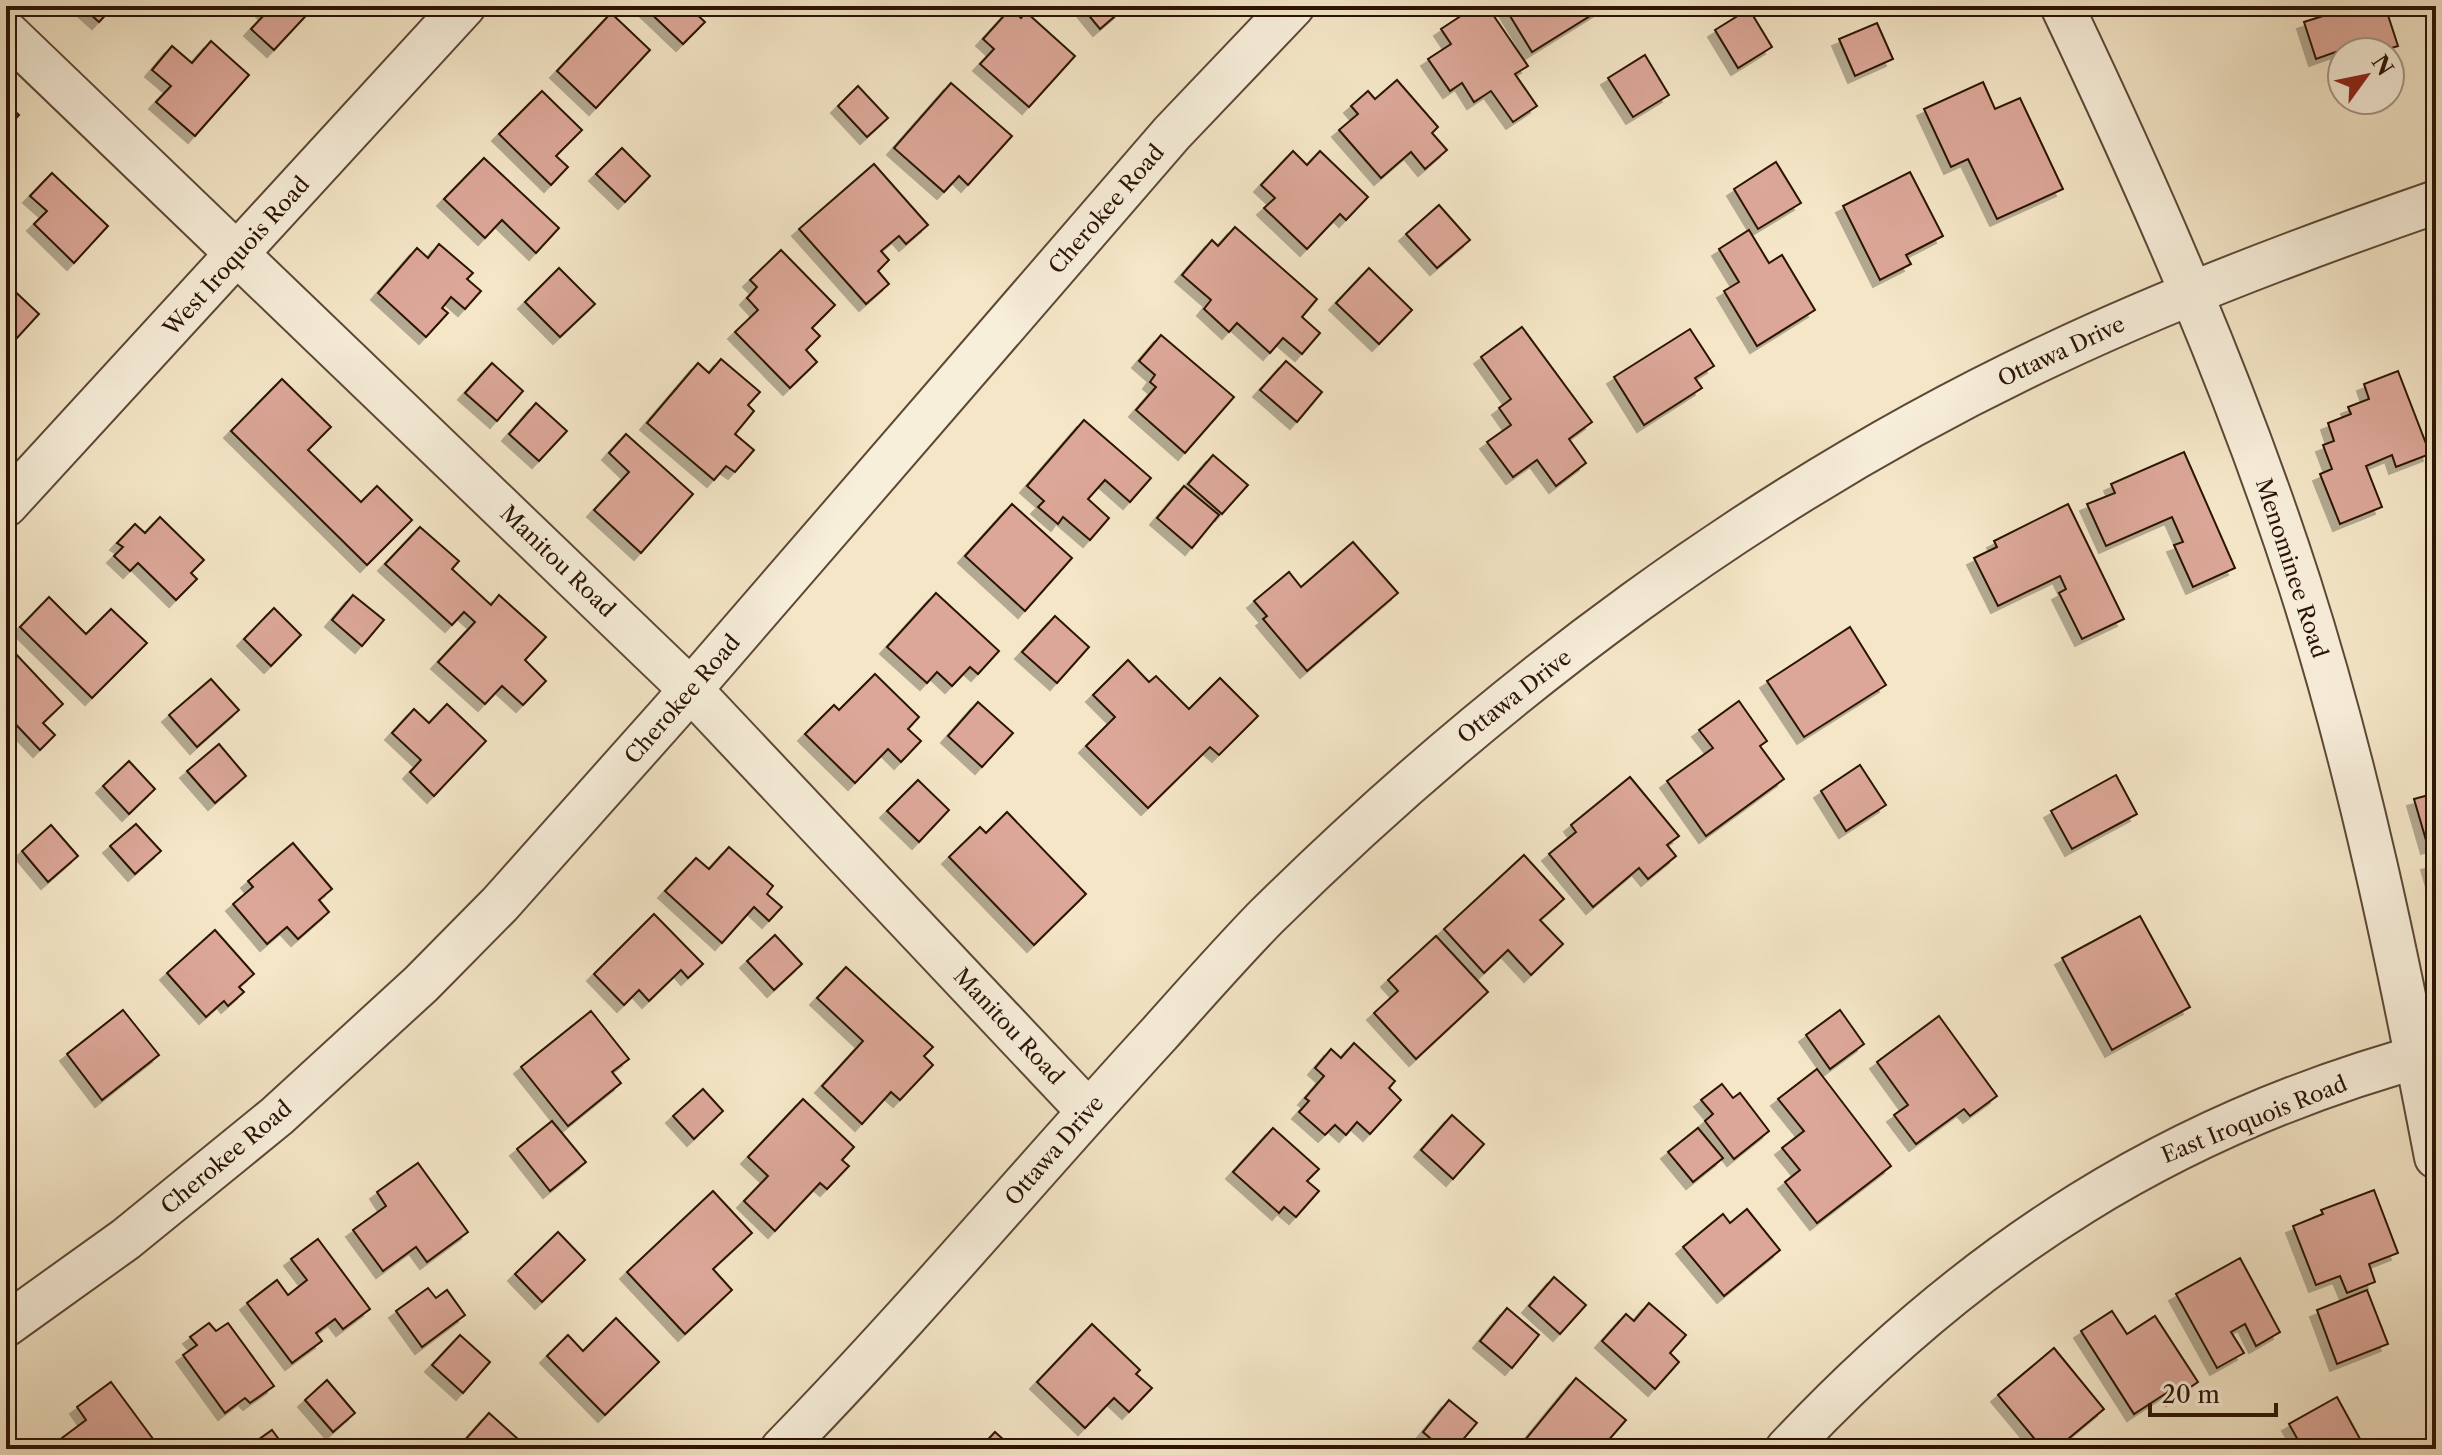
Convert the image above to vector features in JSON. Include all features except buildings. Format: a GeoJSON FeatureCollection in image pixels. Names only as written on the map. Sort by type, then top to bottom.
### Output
{"type":"FeatureCollection","features":[{"type":"Feature","properties":{"kind":"street","name":"West Iroquois Road"},"geometry":{"type":"LineString","coordinates":[[6,505],[464,6]]}},
{"type":"Feature","properties":{"kind":"street","name":"Cherokee Road"},"geometry":{"type":"LineString","coordinates":[[6,1325],[159,1213],[350,1051],[500,904],[691,690],[1172,133],[1293,6]]}},
{"type":"Feature","properties":{"kind":"street","name":"Menominee Road"},"geometry":{"type":"LineString","coordinates":[[2062,6],[2191,293],[2273,506],[2326,672],[2426,1055],[2436,1157]]}},
{"type":"Feature","properties":{"kind":"street","name":"Manitou Road"},"geometry":{"type":"LineString","coordinates":[[6,32],[691,690],[1088,1111]]}},
{"type":"Feature","properties":{"kind":"street","name":"Ottawa Drive"},"geometry":{"type":"LineString","coordinates":[[782,1449],[920,1302],[1088,1111],[1261,923],[1340,845],[1477,724],[1566,654],[1744,529],[1893,438],[2049,355],[2287,254],[2436,202]]}},
{"type":"Feature","properties":{"kind":"street","name":"East Iroquois Road"},"geometry":{"type":"LineString","coordinates":[[1787,1449],[1846,1388],[1937,1304],[2028,1236],[2092,1195],[2207,1134],[2270,1107],[2426,1055]]}}]}
